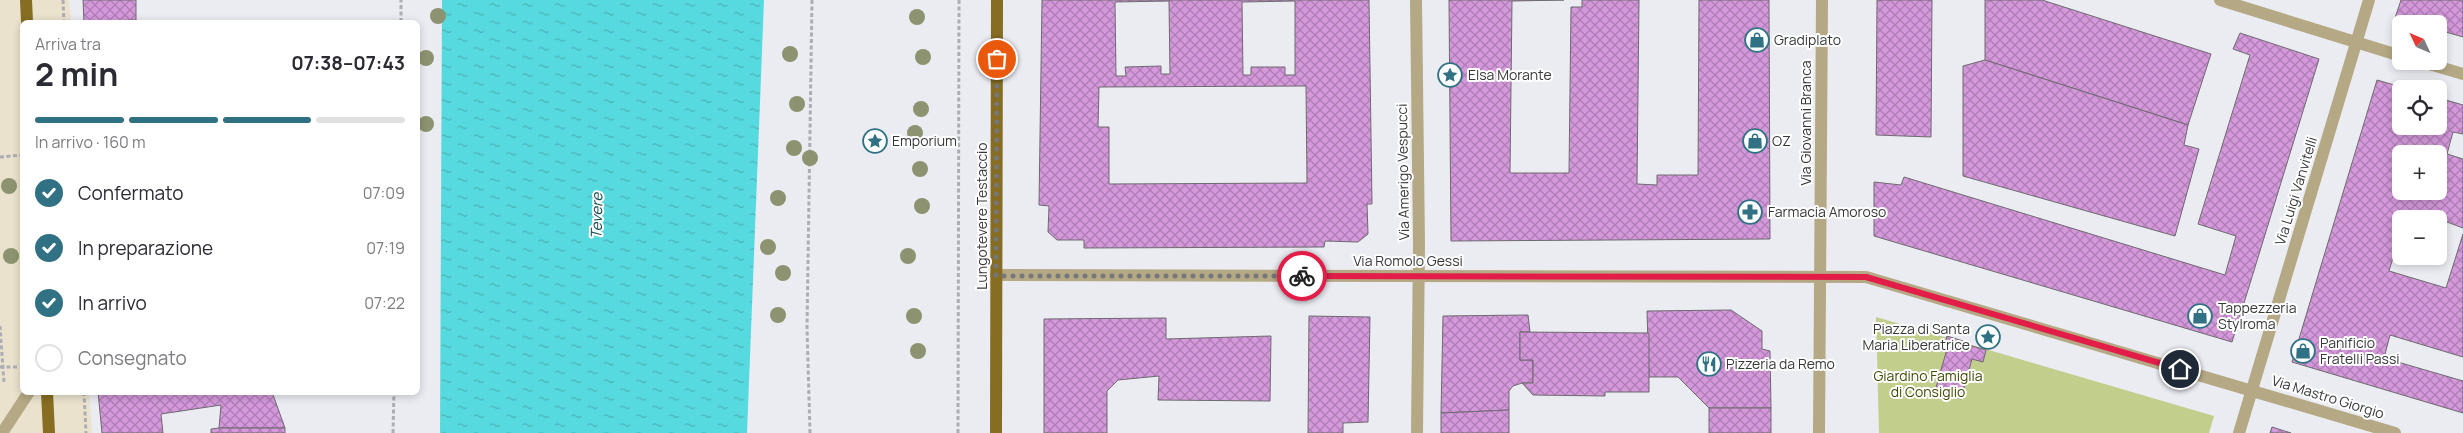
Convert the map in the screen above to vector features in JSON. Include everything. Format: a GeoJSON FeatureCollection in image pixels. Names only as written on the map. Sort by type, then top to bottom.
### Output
{"type":"FeatureCollection","features":[{"type":"Feature","properties":{"kind":"main road"},"geometry":{"type":"LineString","coordinates":[[26,0],[27,20]]}},
{"type":"Feature","properties":{"kind":"main road","name":"Lungotevere Testaccio"},"geometry":{"type":"LineString","coordinates":[[996,433],[997,0]]}},
{"type":"Feature","properties":{"kind":"main road"},"geometry":{"type":"LineString","coordinates":[[47,395],[49,433]]}},
{"type":"Feature","properties":{"kind":"street","name":"Via Amerigo Vespucci"},"geometry":{"type":"LineString","coordinates":[[1416,0],[1419,276],[1417,433]]}},
{"type":"Feature","properties":{"kind":"street","name":"Via Giovanni Branca"},"geometry":{"type":"LineString","coordinates":[[1820,276],[1822,0]]}},
{"type":"Feature","properties":{"kind":"street"},"geometry":{"type":"LineString","coordinates":[[2220,0],[2392,53]]}},
{"type":"Feature","properties":{"kind":"street","name":"Via Luigi Vanvitelli"},"geometry":{"type":"LineString","coordinates":[[2253,390],[2369,0]]}},
{"type":"Feature","properties":{"kind":"street"},"geometry":{"type":"LineString","coordinates":[[2448,70],[2463,74]]}},
{"type":"Feature","properties":{"kind":"street","name":"Via Romolo Gessi"},"geometry":{"type":"LineString","coordinates":[[996,276],[1820,276]]}},
{"type":"Feature","properties":{"kind":"street"},"geometry":{"type":"LineString","coordinates":[[1819,433],[1820,276],[1866,277],[2253,390],[2239,433]]}},
{"type":"Feature","properties":{"kind":"street","name":"Via Mastro Giorgio"},"geometry":{"type":"LineString","coordinates":[[2253,390],[2395,433]]}},
{"type":"Feature","properties":{"kind":"street"},"geometry":{"type":"LineString","coordinates":[[2,433],[27,395]]}},
{"type":"Feature","properties":{"kind":"path"},"geometry":{"type":"LineString","coordinates":[[63,0],[64,20]]}},
{"type":"Feature","properties":{"kind":"path"},"geometry":{"type":"LineString","coordinates":[[401,0],[401,20]]}},
{"type":"Feature","properties":{"kind":"path"},"geometry":{"type":"LineString","coordinates":[[810,433],[806,328],[812,0]]}},
{"type":"Feature","properties":{"kind":"path"},"geometry":{"type":"LineString","coordinates":[[958,433],[959,0]]}},
{"type":"Feature","properties":{"kind":"path"},"geometry":{"type":"LineString","coordinates":[[0,157],[20,155]]}},
{"type":"Feature","properties":{"kind":"path"},"geometry":{"type":"LineString","coordinates":[[0,366],[20,368]]}},
{"type":"Feature","properties":{"kind":"path"},"geometry":{"type":"LineString","coordinates":[[84,395],[86,433]]}},
{"type":"Feature","properties":{"kind":"path"},"geometry":{"type":"LineString","coordinates":[[393,433],[394,395]]}},
{"type":"Feature","properties":{"kind":"shaded area"},"geometry":{"type":"Polygon","coordinates":[[[0,0],[69,0],[71,20],[20,20],[20,395],[89,395],[92,433],[0,433],[0,0]]]}},
{"type":"Feature","properties":{"kind":"green space","name":"Giardino Famiglia di Consiglio"},"geometry":{"type":"Polygon","coordinates":[[[1876,317],[2214,416],[2209,433],[1879,433],[1876,317]]]}},
{"type":"Feature","properties":{"kind":"water","name":"Tevere"},"geometry":{"type":"Polygon","coordinates":[[[442,0],[764,0],[747,433],[440,433],[442,0]]]}},
{"type":"Feature","properties":{"kind":"building"},"geometry":{"type":"Polygon","coordinates":[[[83,0],[136,0],[136,20],[84,20],[83,0]]]}},
{"type":"Feature","properties":{"kind":"building"},"geometry":{"type":"Polygon","coordinates":[[[1042,0],[1369,0],[1372,204],[1367,204],[1368,234],[1358,242],[1325,241],[1324,247],[1084,248],[1084,240],[1057,240],[1048,232],[1049,206],[1039,205],[1042,0]],[[1169,1],[1115,2],[1116,76],[1126,76],[1125,67],[1161,66],[1161,74],[1170,74],[1169,1]],[[1295,1],[1242,2],[1243,75],[1251,75],[1251,67],[1285,67],[1285,75],[1295,75],[1295,1]],[[1306,86],[1099,87],[1098,127],[1109,127],[1109,184],[1307,183],[1306,86]]]}},
{"type":"Feature","properties":{"kind":"building"},"geometry":{"type":"Polygon","coordinates":[[[1449,0],[1564,0],[1512,1],[1510,173],[1569,173],[1571,7],[1582,7],[1582,0],[1639,0],[1637,184],[1657,185],[1657,175],[1698,175],[1699,0],[1769,0],[1770,239],[1451,241],[1449,0]]]}},
{"type":"Feature","properties":{"kind":"building"},"geometry":{"type":"Polygon","coordinates":[[[1877,0],[1932,0],[1931,137],[1876,135],[1877,0]]]}},
{"type":"Feature","properties":{"kind":"building"},"geometry":{"type":"Polygon","coordinates":[[[1985,0],[2042,0],[2211,54],[2188,125],[1985,60],[1985,0]]]}},
{"type":"Feature","properties":{"kind":"building"},"geometry":{"type":"Polygon","coordinates":[[[2401,0],[2463,0],[2463,37],[2448,33],[2448,15],[2396,15],[2401,0]]]}},
{"type":"Feature","properties":{"kind":"building"},"geometry":{"type":"Polygon","coordinates":[[[2240,33],[2319,59],[2232,342],[1874,236],[1874,182],[1901,185],[1904,177],[2225,275],[2236,236],[2198,224],[2250,55],[2233,49],[2240,33]]]}},
{"type":"Feature","properties":{"kind":"building"},"geometry":{"type":"Polygon","coordinates":[[[1985,60],[2188,125],[2184,145],[2199,149],[2175,236],[1963,176],[1963,66],[1985,60]]]}},
{"type":"Feature","properties":{"kind":"building"},"geometry":{"type":"Polygon","coordinates":[[[2377,80],[2392,84],[2392,135],[2447,135],[2447,100],[2463,105],[2463,134],[2453,132],[2447,154],[2463,159],[2463,228],[2447,222],[2447,210],[2392,210],[2392,261],[2389,271],[2446,288],[2463,234],[2463,357],[2390,335],[2384,358],[2463,381],[2463,413],[2292,362],[2377,80]]]}},
{"type":"Feature","properties":{"kind":"building","name":"Pizzeria da Remo"},"geometry":{"type":"Polygon","coordinates":[[[1731,310],[1762,331],[1762,349],[1770,351],[1771,408],[1709,408],[1678,377],[1649,377],[1647,311],[1731,310]]]}},
{"type":"Feature","properties":{"kind":"building"},"geometry":{"type":"Polygon","coordinates":[[[1528,315],[1530,332],[1520,332],[1520,360],[1533,360],[1533,383],[1522,383],[1513,386],[1509,391],[1509,410],[1441,413],[1443,316],[1528,315]]]}},
{"type":"Feature","properties":{"kind":"building"},"geometry":{"type":"Polygon","coordinates":[[[1309,316],[1370,317],[1368,422],[1343,423],[1343,433],[1308,433],[1309,316]]]}},
{"type":"Feature","properties":{"kind":"building"},"geometry":{"type":"Polygon","coordinates":[[[1166,318],[1166,339],[1271,336],[1270,401],[1158,400],[1159,376],[1118,380],[1107,391],[1107,433],[1044,433],[1044,319],[1166,318]]]}},
{"type":"Feature","properties":{"kind":"building"},"geometry":{"type":"Polygon","coordinates":[[[1520,332],[1649,333],[1649,392],[1605,392],[1605,396],[1533,395],[1522,383],[1533,383],[1533,360],[1520,360],[1520,332]]]}},
{"type":"Feature","properties":{"kind":"building"},"geometry":{"type":"Polygon","coordinates":[[[1947,336],[1963,341],[1962,343],[1986,350],[1983,362],[1972,359],[1961,399],[1935,391],[1947,349],[1944,348],[1947,336]]]}},
{"type":"Feature","properties":{"kind":"building"},"geometry":{"type":"Polygon","coordinates":[[[98,395],[273,395],[285,428],[219,428],[221,405],[161,414],[163,433],[102,433],[98,395]]]}},
{"type":"Feature","properties":{"kind":"building"},"geometry":{"type":"Polygon","coordinates":[[[1709,408],[1771,408],[1771,433],[1709,433],[1709,408]]]}},
{"type":"Feature","properties":{"kind":"building"},"geometry":{"type":"Polygon","coordinates":[[[1509,410],[1509,433],[1441,433],[1441,413],[1509,410]]]}},
{"type":"Feature","properties":{"kind":"building"},"geometry":{"type":"Polygon","coordinates":[[[2272,427],[2291,433],[2270,433],[2272,427]]]}},
{"type":"Feature","properties":{"kind":"building"},"geometry":{"type":"Polygon","coordinates":[[[285,428],[285,433],[211,433],[211,429],[285,428]]]}},
{"type":"Feature","properties":{"kind":"way so far"},"geometry":{"type":"LineString","coordinates":[[997,59],[996,276],[1302,276]]}},
{"type":"Feature","properties":{"kind":"place","name":"Gradiplato"},"geometry":{"type":"Point","coordinates":[1757,40]}},
{"type":"Feature","properties":{"kind":"place","name":"Elsa Morante"},"geometry":{"type":"Point","coordinates":[1450,75]}},
{"type":"Feature","properties":{"kind":"place","name":"Emporium"},"geometry":{"type":"Point","coordinates":[875,141]}},
{"type":"Feature","properties":{"kind":"place","name":"OZ"},"geometry":{"type":"Point","coordinates":[1755,141]}},
{"type":"Feature","properties":{"kind":"place","name":"Farmacia Amoroso"},"geometry":{"type":"Point","coordinates":[1750,212]}},
{"type":"Feature","properties":{"kind":"place","name":"Tappezzeria Stylroma"},"geometry":{"type":"Point","coordinates":[2200,316]}},
{"type":"Feature","properties":{"kind":"place","name":"Piazza di Santa Maria Liberatrice"},"geometry":{"type":"Point","coordinates":[1988,337]}},
{"type":"Feature","properties":{"kind":"place","name":"Panificio Fratelli Passi"},"geometry":{"type":"Point","coordinates":[2303,351]}},
{"type":"Feature","properties":{"kind":"place","name":"Pizzeria da Remo"},"geometry":{"type":"Point","coordinates":[1709,364]}},
{"type":"Feature","properties":{"kind":"route"},"geometry":{"type":"LineString","coordinates":[[1302,276],[1866,277],[2180,369]]}}]}
